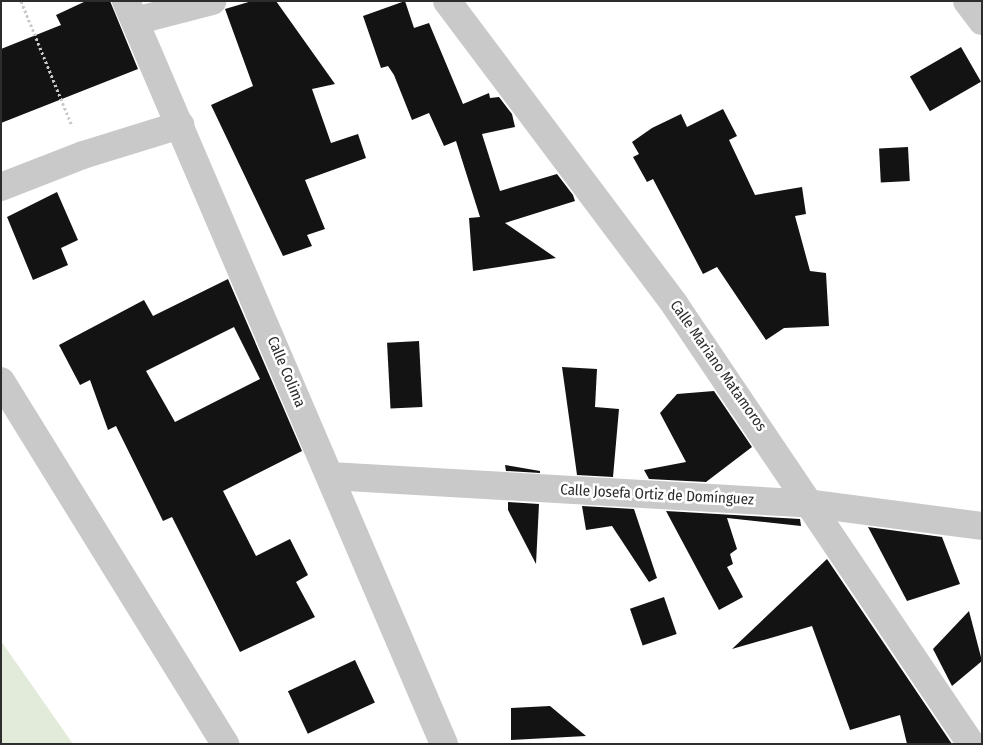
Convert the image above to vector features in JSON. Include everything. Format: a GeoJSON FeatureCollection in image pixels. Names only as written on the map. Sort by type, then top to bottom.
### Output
{"type":"FeatureCollection","features":[{"type":"Feature","properties":{"kind":"street"},"geometry":{"type":"LineString","coordinates":[[131,11],[212,1]]}},
{"type":"Feature","properties":{"kind":"street","name":"Calle Mariano Matamoros"},"geometry":{"type":"LineString","coordinates":[[447,1],[675,305],[813,504],[971,744]]}},
{"type":"Feature","properties":{"kind":"street"},"geometry":{"type":"LineString","coordinates":[[967,1],[982,21]]}},
{"type":"Feature","properties":{"kind":"street","name":"Calle Colima"},"geometry":{"type":"LineString","coordinates":[[131,11],[444,744]]}},
{"type":"Feature","properties":{"kind":"street"},"geometry":{"type":"LineString","coordinates":[[1,187],[83,155],[180,125]]}},
{"type":"Feature","properties":{"kind":"street"},"geometry":{"type":"LineString","coordinates":[[1,381],[225,744]]}},
{"type":"Feature","properties":{"kind":"street","name":"Calle Josefa Ortiz de Domínguez"},"geometry":{"type":"LineString","coordinates":[[330,476],[813,504],[982,526]]}},
{"type":"Feature","properties":{"kind":"path"},"geometry":{"type":"LineString","coordinates":[[21,1],[83,155]]}},
{"type":"Feature","properties":{"kind":"green space"},"geometry":{"type":"Polygon","coordinates":[[[1,641],[73,744],[1,744],[1,641]]]}},
{"type":"Feature","properties":{"kind":"building"},"geometry":{"type":"Polygon","coordinates":[[[86,1],[110,1],[138,69],[1,123],[1,49],[61,25],[56,15],[86,1]]]}},
{"type":"Feature","properties":{"kind":"building"},"geometry":{"type":"Polygon","coordinates":[[[252,1],[276,1],[335,84],[312,89],[331,143],[358,134],[366,158],[305,180],[325,229],[307,235],[312,246],[283,256],[211,105],[253,86],[225,9],[252,1]]]}},
{"type":"Feature","properties":{"kind":"building"},"geometry":{"type":"Polygon","coordinates":[[[405,1],[414,28],[429,23],[463,104],[489,93],[490,98],[499,97],[512,114],[515,127],[482,134],[500,191],[557,174],[573,195],[575,201],[505,223],[556,258],[473,271],[469,218],[480,217],[456,141],[444,146],[429,113],[412,120],[394,75],[388,66],[381,68],[363,16],[405,1]]]}},
{"type":"Feature","properties":{"kind":"building"},"geometry":{"type":"Polygon","coordinates":[[[961,47],[981,82],[930,111],[910,76],[961,47]]]}},
{"type":"Feature","properties":{"kind":"building"},"geometry":{"type":"Polygon","coordinates":[[[723,109],[737,136],[729,140],[755,195],[802,187],[806,214],[795,216],[810,271],[826,273],[829,326],[784,328],[766,340],[717,267],[703,274],[653,179],[647,182],[633,157],[639,154],[632,142],[652,128],[681,114],[687,127],[723,109]]]}},
{"type":"Feature","properties":{"kind":"building"},"geometry":{"type":"Polygon","coordinates":[[[908,147],[910,181],[881,182],[879,149],[908,147]]]}},
{"type":"Feature","properties":{"kind":"building"},"geometry":{"type":"Polygon","coordinates":[[[57,192],[78,240],[61,248],[68,265],[33,280],[7,217],[57,192]]]}},
{"type":"Feature","properties":{"kind":"building"},"geometry":{"type":"Polygon","coordinates":[[[228,279],[302,451],[223,491],[256,556],[290,539],[308,575],[296,582],[315,617],[240,652],[172,517],[163,521],[116,426],[108,430],[90,380],[80,385],[59,345],[144,300],[153,316],[228,279]],[[234,327],[146,371],[175,422],[260,379],[234,327]]]}},
{"type":"Feature","properties":{"kind":"building"},"geometry":{"type":"Polygon","coordinates":[[[419,341],[422,407],[390,409],[387,343],[419,341]]]}},
{"type":"Feature","properties":{"kind":"building"},"geometry":{"type":"Polygon","coordinates":[[[562,367],[597,369],[595,407],[619,409],[613,477],[577,475],[562,367]]]}},
{"type":"Feature","properties":{"kind":"building"},"geometry":{"type":"Polygon","coordinates":[[[714,391],[752,447],[706,482],[649,479],[644,470],[686,462],[660,413],[677,394],[714,391]]]}},
{"type":"Feature","properties":{"kind":"building"},"geometry":{"type":"Polygon","coordinates":[[[505,465],[540,471],[540,473],[506,471],[505,465]]]}},
{"type":"Feature","properties":{"kind":"building"},"geometry":{"type":"Polygon","coordinates":[[[508,502],[539,504],[536,564],[508,510],[508,502]]]}},
{"type":"Feature","properties":{"kind":"building"},"geometry":{"type":"Polygon","coordinates":[[[582,506],[634,509],[657,578],[649,582],[612,526],[586,530],[582,506]]]}},
{"type":"Feature","properties":{"kind":"building"},"geometry":{"type":"Polygon","coordinates":[[[666,511],[800,519],[801,526],[727,518],[737,549],[730,554],[733,564],[727,567],[743,597],[719,610],[666,511]]]}},
{"type":"Feature","properties":{"kind":"building"},"geometry":{"type":"Polygon","coordinates":[[[868,527],[942,537],[960,584],[907,601],[868,527]]]}},
{"type":"Feature","properties":{"kind":"building"},"geometry":{"type":"Polygon","coordinates":[[[827,559],[952,744],[907,744],[900,715],[850,730],[812,626],[732,649],[827,559]]]}},
{"type":"Feature","properties":{"kind":"building"},"geometry":{"type":"Polygon","coordinates":[[[664,597],[677,634],[643,646],[630,609],[664,597]]]}},
{"type":"Feature","properties":{"kind":"building"},"geometry":{"type":"Polygon","coordinates":[[[969,611],[982,661],[952,686],[933,649],[969,611]]]}},
{"type":"Feature","properties":{"kind":"building"},"geometry":{"type":"Polygon","coordinates":[[[355,660],[375,703],[308,734],[288,691],[355,660]]]}},
{"type":"Feature","properties":{"kind":"building"},"geometry":{"type":"Polygon","coordinates":[[[550,706],[586,736],[511,740],[511,708],[550,706]]]}}]}
